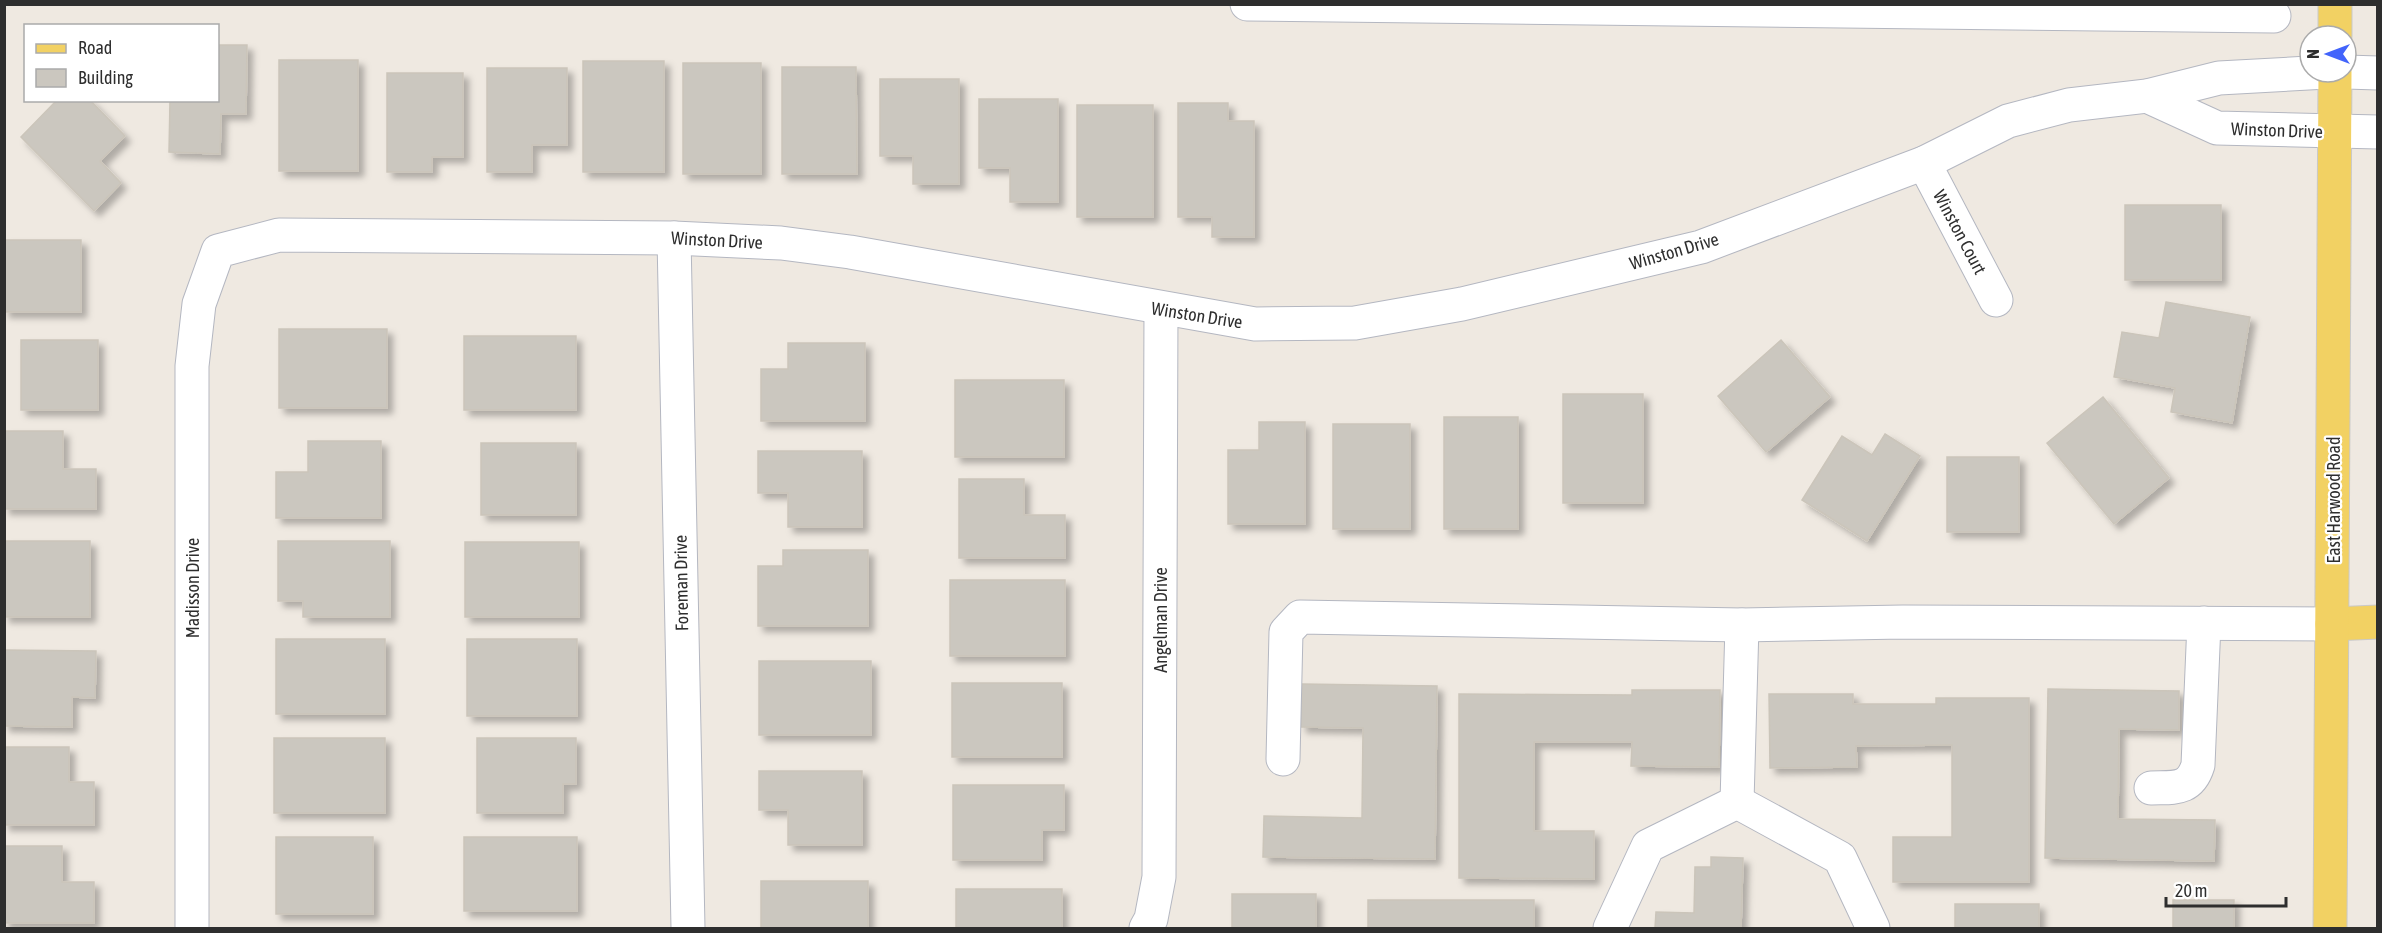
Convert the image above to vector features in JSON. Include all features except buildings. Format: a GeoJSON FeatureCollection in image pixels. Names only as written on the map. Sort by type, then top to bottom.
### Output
{"type":"FeatureCollection","features":[{"type":"Feature","properties":{"kind":"main road"},"geometry":{"type":"LineString","coordinates":[[2335,4],[2335,24]]}},
{"type":"Feature","properties":{"kind":"main road","name":"East Harwood Road"},"geometry":{"type":"LineString","coordinates":[[2330,928],[2335,84]]}},
{"type":"Feature","properties":{"kind":"main road"},"geometry":{"type":"LineString","coordinates":[[2332,624],[2378,622]]}},
{"type":"Feature","properties":{"kind":"street"},"geometry":{"type":"LineString","coordinates":[[1247,4],[1976,9],[2274,16]]}},
{"type":"Feature","properties":{"kind":"street"},"geometry":{"type":"LineString","coordinates":[[2358,72],[2378,73]]}},
{"type":"Feature","properties":{"kind":"street","name":"Winston Drive"},"geometry":{"type":"LineString","coordinates":[[218,251],[279,235],[674,238],[781,243],[850,252],[1255,324],[1355,323],[1462,304],[1701,247],[1924,163],[2008,121],[2068,105],[2147,96],[2219,78],[2298,74]]}},
{"type":"Feature","properties":{"kind":"street","name":"Winston Drive"},"geometry":{"type":"LineString","coordinates":[[2147,96],[2217,128],[2378,132]]}},
{"type":"Feature","properties":{"kind":"street","name":"Winston Court"},"geometry":{"type":"LineString","coordinates":[[1924,163],[1996,300]]}},
{"type":"Feature","properties":{"kind":"street","name":"Foreman Drive"},"geometry":{"type":"LineString","coordinates":[[674,238],[688,928]]}},
{"type":"Feature","properties":{"kind":"street","name":"Madisson Drive"},"geometry":{"type":"LineString","coordinates":[[192,928],[192,366],[199,304],[218,251]]}},
{"type":"Feature","properties":{"kind":"street","name":"Angelman Drive"},"geometry":{"type":"LineString","coordinates":[[1146,928],[1151,919],[1159,877],[1161,309]]}},
{"type":"Feature","properties":{"kind":"street"},"geometry":{"type":"LineString","coordinates":[[1283,759],[1286,632],[1300,617],[1742,626],[1903,622],[2332,624]]}},
{"type":"Feature","properties":{"kind":"street"},"geometry":{"type":"LineString","coordinates":[[2151,788],[2180,787],[2194,777],[2198,765],[2204,623]]}},
{"type":"Feature","properties":{"kind":"street"},"geometry":{"type":"LineString","coordinates":[[1737,802],[1742,626]]}},
{"type":"Feature","properties":{"kind":"street"},"geometry":{"type":"LineString","coordinates":[[1610,928],[1648,846],[1737,802]]}},
{"type":"Feature","properties":{"kind":"street"},"geometry":{"type":"LineString","coordinates":[[1737,802],[1840,858],[1873,928]]}}]}
